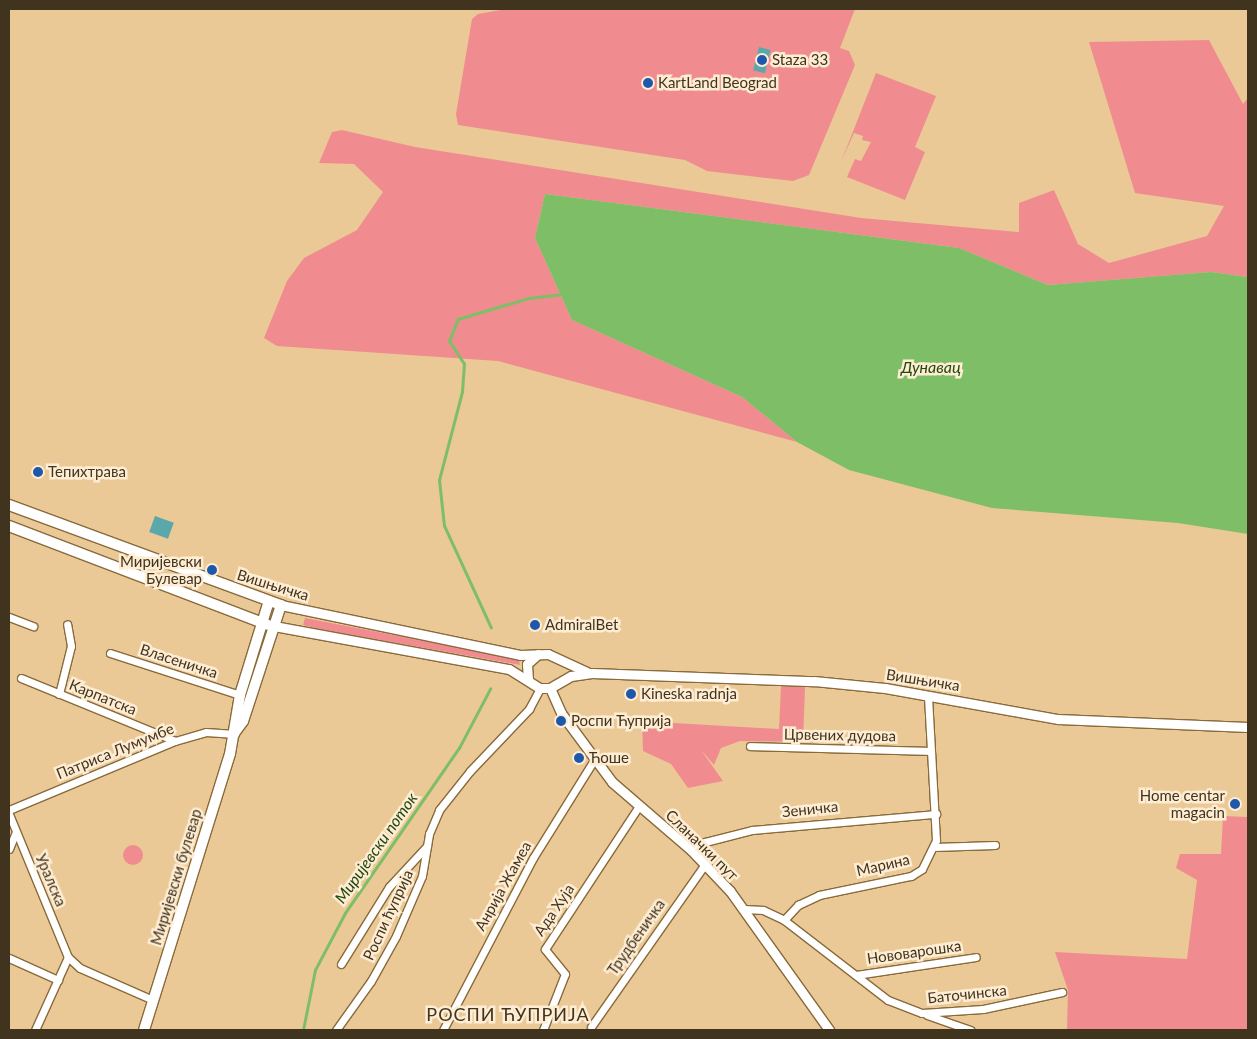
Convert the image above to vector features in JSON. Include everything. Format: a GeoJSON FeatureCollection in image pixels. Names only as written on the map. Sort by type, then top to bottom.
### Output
{"type":"FeatureCollection","features":[{"type":"Feature","properties":{"kind":"main road","name":"Вишњичка"},"geometry":{"type":"LineString","coordinates":[[9,505],[281,605]]}},
{"type":"Feature","properties":{"kind":"main road"},"geometry":{"type":"LineString","coordinates":[[9,526],[274,626]]}},
{"type":"Feature","properties":{"kind":"main road","name":"Миријевски булевар"},"geometry":{"type":"LineString","coordinates":[[144,1030],[235,733],[240,695],[269,601]]}},
{"type":"Feature","properties":{"kind":"main road","name":"Миријевски булевар"},"geometry":{"type":"LineString","coordinates":[[235,733],[243,721],[281,605]]}},
{"type":"Feature","properties":{"kind":"street","name":"Вишњичка"},"geometry":{"type":"LineString","coordinates":[[281,605],[520,655],[538,654],[592,673]]}},
{"type":"Feature","properties":{"kind":"street"},"geometry":{"type":"LineString","coordinates":[[9,618],[33,626]]}},
{"type":"Feature","properties":{"kind":"street"},"geometry":{"type":"LineString","coordinates":[[59,694],[71,646],[67,624]]}},
{"type":"Feature","properties":{"kind":"street"},"geometry":{"type":"LineString","coordinates":[[274,626],[515,670],[540,688],[550,688]]}},
{"type":"Feature","properties":{"kind":"street","name":"Власеничка"},"geometry":{"type":"LineString","coordinates":[[110,654],[240,695]]}},
{"type":"Feature","properties":{"kind":"street"},"geometry":{"type":"LineString","coordinates":[[528,679],[527,664],[538,654]]}},
{"type":"Feature","properties":{"kind":"street"},"geometry":{"type":"LineString","coordinates":[[556,659],[562,673],[558,682]]}},
{"type":"Feature","properties":{"kind":"street","name":"Вишњичка"},"geometry":{"type":"LineString","coordinates":[[550,688],[558,682],[592,673],[814,681],[928,695],[1073,720],[1248,727]]}},
{"type":"Feature","properties":{"kind":"street","name":"Карпатска"},"geometry":{"type":"LineString","coordinates":[[21,678],[176,741]]}},
{"type":"Feature","properties":{"kind":"street","name":"Роспи ћуприја"},"geometry":{"type":"LineString","coordinates":[[336,1030],[371,981],[396,936],[422,876],[427,845],[444,804],[529,709],[540,688]]}},
{"type":"Feature","properties":{"kind":"street","name":"Сланачки пут"},"geometry":{"type":"LineString","coordinates":[[550,688],[556,704],[594,760],[639,806],[705,864],[744,909],[828,1030]]}},
{"type":"Feature","properties":{"kind":"street","name":"Марина"},"geometry":{"type":"LineString","coordinates":[[784,920],[798,905],[819,895],[917,874],[934,847],[936,814],[929,751],[928,695]]}},
{"type":"Feature","properties":{"kind":"street","name":"Патриса Лумумбе"},"geometry":{"type":"LineString","coordinates":[[9,810],[176,741],[206,732],[235,733]]}},
{"type":"Feature","properties":{"kind":"street","name":"Црвених дудова"},"geometry":{"type":"LineString","coordinates":[[750,746],[929,751]]}},
{"type":"Feature","properties":{"kind":"street","name":"Анрија Жамеа"},"geometry":{"type":"LineString","coordinates":[[443,1030],[533,858],[594,760]]}},
{"type":"Feature","properties":{"kind":"street","name":"Ада Хуја"},"geometry":{"type":"LineString","coordinates":[[543,1030],[565,974],[545,949],[639,806]]}},
{"type":"Feature","properties":{"kind":"street","name":"Уралска"},"geometry":{"type":"LineString","coordinates":[[9,814],[68,957]]}},
{"type":"Feature","properties":{"kind":"street","name":"Зеничка"},"geometry":{"type":"LineString","coordinates":[[691,850],[705,842],[768,828],[936,814]]}},
{"type":"Feature","properties":{"kind":"street"},"geometry":{"type":"LineString","coordinates":[[9,849],[16,832]]}},
{"type":"Feature","properties":{"kind":"street"},"geometry":{"type":"LineString","coordinates":[[341,964],[389,887],[427,845]]}},
{"type":"Feature","properties":{"kind":"street"},"geometry":{"type":"LineString","coordinates":[[934,847],[995,845]]}},
{"type":"Feature","properties":{"kind":"street","name":"Трудбеничка"},"geometry":{"type":"LineString","coordinates":[[591,1027],[705,864]]}},
{"type":"Feature","properties":{"kind":"street"},"geometry":{"type":"LineString","coordinates":[[744,909],[763,910],[784,920]]}},
{"type":"Feature","properties":{"kind":"street","name":"Баточинска"},"geometry":{"type":"LineString","coordinates":[[784,920],[888,1000],[922,1013],[983,1009],[1062,992]]}},
{"type":"Feature","properties":{"kind":"street"},"geometry":{"type":"LineString","coordinates":[[35,1030],[68,957],[80,968],[153,1000]]}},
{"type":"Feature","properties":{"kind":"street"},"geometry":{"type":"LineString","coordinates":[[9,958],[58,980]]}},
{"type":"Feature","properties":{"kind":"street","name":"Нововарошка"},"geometry":{"type":"LineString","coordinates":[[856,975],[976,958]]}},
{"type":"Feature","properties":{"kind":"street"},"geometry":{"type":"LineString","coordinates":[[922,1013],[970,1030]]}},
{"type":"Feature","properties":{"kind":"shaded area","name":"KartLand Beograd"},"geometry":{"type":"Polygon","coordinates":[[[506,9],[855,9],[840,48],[849,51],[855,65],[809,175],[793,181],[707,171],[685,160],[458,125],[456,114],[472,19],[478,14],[506,9]]]}},
{"type":"Feature","properties":{"kind":"shaded area"},"geometry":{"type":"Polygon","coordinates":[[[1209,40],[1243,104],[1248,98],[1248,277],[1211,272],[1048,285],[959,248],[545,194],[535,238],[572,320],[742,397],[797,442],[498,361],[277,346],[264,338],[287,281],[304,258],[357,230],[383,192],[354,164],[319,163],[332,132],[342,130],[415,147],[861,218],[1019,232],[1019,203],[1054,190],[1078,244],[1109,263],[1207,236],[1224,206],[1135,193],[1089,42],[1209,40]]]}},
{"type":"Feature","properties":{"kind":"shaded area"},"geometry":{"type":"Polygon","coordinates":[[[876,73],[936,96],[915,147],[925,152],[905,200],[847,177],[855,159],[861,161],[871,142],[862,140],[863,136],[854,133],[841,162],[876,73]]]}},
{"type":"Feature","properties":{"kind":"shaded area"},"geometry":{"type":"Polygon","coordinates":[[[305,618],[519,660],[520,665],[318,629],[303,625],[305,618]]]}},
{"type":"Feature","properties":{"kind":"shaded area"},"geometry":{"type":"Polygon","coordinates":[[[781,686],[805,687],[803,742],[740,741],[721,748],[714,765],[701,750],[723,781],[688,788],[671,764],[643,751],[642,717],[656,722],[779,729],[781,686]]]}},
{"type":"Feature","properties":{"kind":"shaded area"},"geometry":{"type":"Polygon","coordinates":[[[1223,816],[1248,817],[1248,1030],[1067,1030],[1068,990],[1055,952],[1187,959],[1197,880],[1176,868],[1180,854],[1221,854],[1223,816]]]}},
{"type":"Feature","properties":{"kind":"shaded area"},"geometry":{"type":"Polygon","coordinates":[[[129,845],[137,845],[143,851],[143,859],[137,865],[129,865],[123,859],[123,851],[129,845]]]}},
{"type":"Feature","properties":{"kind":"water","name":"Дунавац"},"geometry":{"type":"Polygon","coordinates":[[[545,194],[959,248],[1048,285],[1211,272],[1248,277],[1248,534],[1178,523],[992,508],[849,470],[797,442],[742,397],[572,320],[535,238],[545,194]]]}},
{"type":"Feature","properties":{"kind":"building","name":"Staza 33"},"geometry":{"type":"Polygon","coordinates":[[[759,47],[771,50],[765,73],[753,70],[759,47]]]}},
{"type":"Feature","properties":{"kind":"building"},"geometry":{"type":"Polygon","coordinates":[[[155,516],[174,523],[168,539],[149,532],[155,516]]]}},
{"type":"Feature","properties":{"kind":"waterway","name":"Миријевски поток"},"geometry":{"type":"LineString","coordinates":[[491,628],[444,526],[439,480],[462,392],[464,364],[449,341],[458,319],[529,298],[560,294]]}},
{"type":"Feature","properties":{"kind":"waterway","name":"Миријевски поток"},"geometry":{"type":"LineString","coordinates":[[303,1030],[315,970],[345,913],[459,748],[490,689]]}},
{"type":"Feature","properties":{"kind":"place","name":"Staza 33"},"geometry":{"type":"Point","coordinates":[762,60]}},
{"type":"Feature","properties":{"kind":"place","name":"KartLand Beograd"},"geometry":{"type":"Point","coordinates":[648,83]}},
{"type":"Feature","properties":{"kind":"place","name":"Тепихтрава"},"geometry":{"type":"Point","coordinates":[38,472]}},
{"type":"Feature","properties":{"kind":"place","name":"Миријевски Булевар"},"geometry":{"type":"Point","coordinates":[212,570]}},
{"type":"Feature","properties":{"kind":"place","name":"AdmiralBet"},"geometry":{"type":"Point","coordinates":[535,625]}},
{"type":"Feature","properties":{"kind":"place","name":"Kineska radnja"},"geometry":{"type":"Point","coordinates":[631,694]}},
{"type":"Feature","properties":{"kind":"place","name":"Роспи Ћуприја"},"geometry":{"type":"Point","coordinates":[561,721]}},
{"type":"Feature","properties":{"kind":"place","name":"Ћоше"},"geometry":{"type":"Point","coordinates":[579,758]}},
{"type":"Feature","properties":{"kind":"place","name":"Home centar magacin"},"geometry":{"type":"Point","coordinates":[1235,804]}},
{"type":"Feature","properties":{"kind":"district","name":"РОСПИ ЋУПРИЈА"},"geometry":{"type":"Point","coordinates":[508,1014]}}]}
